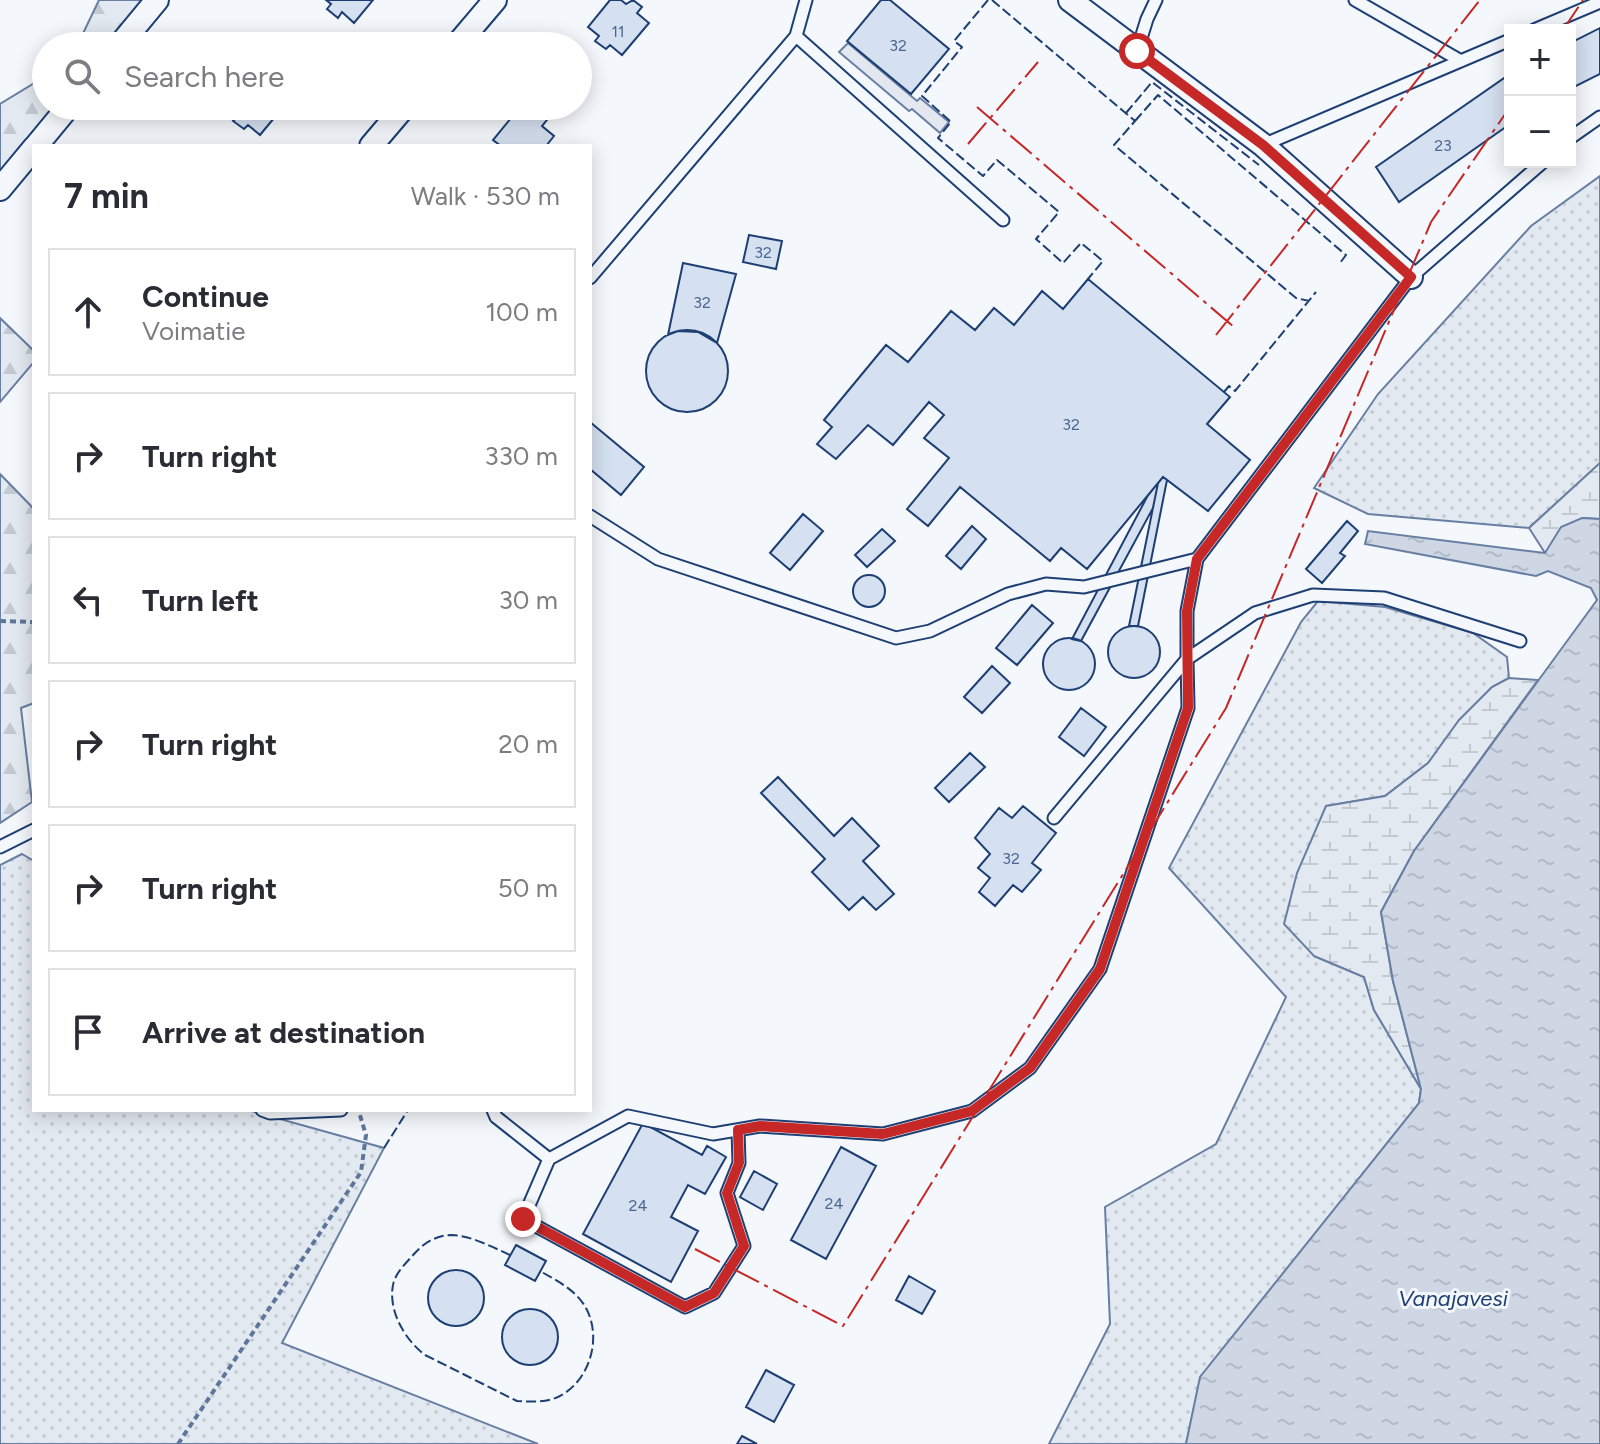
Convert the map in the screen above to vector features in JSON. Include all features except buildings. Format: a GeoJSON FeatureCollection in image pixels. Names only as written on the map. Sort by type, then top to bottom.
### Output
{"type":"FeatureCollection","features":[{"type":"Feature","properties":{"kind":"street"},"geometry":{"type":"LineString","coordinates":[[131,32],[157,0]]}},
{"type":"Feature","properties":{"kind":"street"},"geometry":{"type":"LineString","coordinates":[[468,32],[495,0]]}},
{"type":"Feature","properties":{"kind":"street"},"geometry":{"type":"LineString","coordinates":[[1070,0],[1263,145],[1411,277]]}},
{"type":"Feature","properties":{"kind":"street"},"geometry":{"type":"LineString","coordinates":[[37,144],[57,120]]}},
{"type":"Feature","properties":{"kind":"street"},"geometry":{"type":"LineString","coordinates":[[373,144],[393,120]]}},
{"type":"Feature","properties":{"kind":"street"},"geometry":{"type":"LineString","coordinates":[[0,189],[32,151]]}},
{"type":"Feature","properties":{"kind":"lane"},"geometry":{"type":"LineString","coordinates":[[592,276],[796,36],[806,0]]}},
{"type":"Feature","properties":{"kind":"lane"},"geometry":{"type":"LineString","coordinates":[[1137,51],[1156,0]]}},
{"type":"Feature","properties":{"kind":"lane"},"geometry":{"type":"LineString","coordinates":[[1355,0],[1461,61]]}},
{"type":"Feature","properties":{"kind":"lane"},"geometry":{"type":"LineString","coordinates":[[1548,24],[1600,2]]}},
{"type":"Feature","properties":{"kind":"lane"},"geometry":{"type":"LineString","coordinates":[[796,36],[1003,220]]}},
{"type":"Feature","properties":{"kind":"lane"},"geometry":{"type":"LineString","coordinates":[[1263,145],[1504,43]]}},
{"type":"Feature","properties":{"kind":"lane"},"geometry":{"type":"LineString","coordinates":[[1576,134],[1600,117]]}},
{"type":"Feature","properties":{"kind":"lane"},"geometry":{"type":"LineString","coordinates":[[738,1130],[739,1163],[727,1193],[744,1246],[714,1293],[685,1307],[523,1219],[549,1159],[628,1116],[713,1134],[760,1126],[883,1134],[972,1111],[1030,1068],[1100,969],[1188,708],[1187,611],[1197,559],[1411,277],[1536,168]]}},
{"type":"Feature","properties":{"kind":"lane"},"geometry":{"type":"LineString","coordinates":[[592,517],[658,559],[896,638],[930,631],[1021,591],[1046,584],[1084,587],[1197,559]]}},
{"type":"Feature","properties":{"kind":"lane"},"geometry":{"type":"LineString","coordinates":[[1054,818],[1187,659],[1255,613],[1313,595],[1384,598],[1520,641]]}},
{"type":"Feature","properties":{"kind":"lane"},"geometry":{"type":"LineString","coordinates":[[0,847],[32,831]]}},
{"type":"Feature","properties":{"kind":"lane"},"geometry":{"type":"LineString","coordinates":[[267,1112],[291,1112]]}},
{"type":"Feature","properties":{"kind":"lane"},"geometry":{"type":"LineString","coordinates":[[494,1112],[496,1117],[549,1159]]}},
{"type":"Feature","properties":{"kind":"path"},"geometry":{"type":"LineString","coordinates":[[0,621],[32,622]]}},
{"type":"Feature","properties":{"kind":"path"},"geometry":{"type":"LineString","coordinates":[[178,1444],[361,1172],[366,1135],[359,1112]]}},
{"type":"Feature","properties":{"kind":"green space"},"geometry":{"type":"Polygon","coordinates":[[[99,0],[144,0],[117,32],[84,32],[99,0]]]}},
{"type":"Feature","properties":{"kind":"green space"},"geometry":{"type":"Polygon","coordinates":[[[32,85],[32,120],[43,120],[0,171],[0,104],[32,85]]]}},
{"type":"Feature","properties":{"kind":"green space"},"geometry":{"type":"Polygon","coordinates":[[[1600,176],[1600,463],[1529,528],[1368,514],[1314,488],[1378,394],[1531,226],[1600,176]]]}},
{"type":"Feature","properties":{"kind":"green space"},"geometry":{"type":"Polygon","coordinates":[[[0,318],[32,349],[32,364],[0,402],[0,318]]]}},
{"type":"Feature","properties":{"kind":"green space"},"geometry":{"type":"Polygon","coordinates":[[[1600,463],[1600,519],[1582,518],[1545,553],[1529,528],[1600,463]]]}},
{"type":"Feature","properties":{"kind":"green space"},"geometry":{"type":"Polygon","coordinates":[[[0,474],[32,507],[32,704],[21,708],[32,802],[0,823],[0,474]]]}},
{"type":"Feature","properties":{"kind":"green space"},"geometry":{"type":"Polygon","coordinates":[[[1318,601],[1385,607],[1473,633],[1507,657],[1509,678],[1492,687],[1460,720],[1428,763],[1385,796],[1326,806],[1314,956],[1364,977],[1374,1010],[1421,1089],[1419,1103],[1201,1377],[1186,1444],[1049,1444],[1110,1324],[1105,1207],[1216,1144],[1286,997],[1169,868],[1301,622],[1318,601]]]}},
{"type":"Feature","properties":{"kind":"green space"},"geometry":{"type":"Polygon","coordinates":[[[1509,678],[1538,680],[1414,851],[1381,912],[1393,981],[1421,1089],[1374,1010],[1364,977],[1314,956],[1284,924],[1297,873],[1326,806],[1385,796],[1428,763],[1459,720],[1492,687],[1509,678]]]}},
{"type":"Feature","properties":{"kind":"green space"},"geometry":{"type":"Polygon","coordinates":[[[22,854],[32,860],[32,1112],[255,1112],[384,1148],[282,1343],[538,1444],[0,1444],[0,865],[22,854]]]}},
{"type":"Feature","properties":{"kind":"shaded area"},"geometry":{"type":"Polygon","coordinates":[[[848,43],[917,101],[920,98],[949,122],[940,133],[839,52],[848,43]]]}},
{"type":"Feature","properties":{"kind":"water","name":"Vanajavesi"},"geometry":{"type":"Polygon","coordinates":[[[1582,518],[1600,519],[1600,1444],[1186,1444],[1200,1377],[1419,1103],[1421,1089],[1393,981],[1381,912],[1414,851],[1597,600],[1591,588],[1548,571],[1536,576],[1365,544],[1368,531],[1545,553],[1561,527],[1582,518]]]}},
{"type":"Feature","properties":{"kind":"fence"},"geometry":{"type":"LineString","coordinates":[[988,0],[954,41],[962,47],[922,96],[951,122],[938,138],[983,176],[997,160],[1059,212],[1036,239],[1063,263],[1081,243],[1103,261],[1088,279]]}},
{"type":"Feature","properties":{"kind":"fence"},"geometry":{"type":"LineString","coordinates":[[992,0],[1135,121],[1114,145],[1296,298],[1309,301]]}},
{"type":"Feature","properties":{"kind":"fence"},"geometry":{"type":"LineString","coordinates":[[1126,113],[1152,82],[1259,165]]}},
{"type":"Feature","properties":{"kind":"fence"},"geometry":{"type":"LineString","coordinates":[[1135,121],[1158,95],[1346,255],[1340,263]]}},
{"type":"Feature","properties":{"kind":"fence"},"geometry":{"type":"LineString","coordinates":[[1224,392],[1229,386],[1235,391],[1316,292]]}},
{"type":"Feature","properties":{"kind":"fence"},"geometry":{"type":"LineString","coordinates":[[384,1148],[407,1112]]}},
{"type":"Feature","properties":{"kind":"fence"},"geometry":{"type":"LineString","coordinates":[[510,1255],[467,1237],[446,1235],[436,1238],[422,1246],[402,1268],[394,1281],[392,1295],[400,1324],[425,1355],[517,1401],[536,1402],[565,1393],[584,1373],[593,1346],[593,1332],[585,1306],[568,1288],[540,1271]]}},
{"type":"Feature","properties":{"kind":"power"},"geometry":{"type":"LineString","coordinates":[[1216,335],[1480,0]]}},
{"type":"Feature","properties":{"kind":"power"},"geometry":{"type":"LineString","coordinates":[[1567,24],[1583,0]]}},
{"type":"Feature","properties":{"kind":"power"},"geometry":{"type":"LineString","coordinates":[[968,144],[1038,62]]}},
{"type":"Feature","properties":{"kind":"power"},"geometry":{"type":"LineString","coordinates":[[977,107],[1235,328]]}},
{"type":"Feature","properties":{"kind":"power"},"geometry":{"type":"LineString","coordinates":[[695,1249],[843,1326],[1226,708],[1431,222],[1504,116]]}},
{"type":"Feature","properties":{"kind":"route"},"geometry":{"type":"LineString","coordinates":[[523,1219],[685,1307],[714,1293],[744,1246],[727,1193],[739,1163],[738,1130],[760,1126],[883,1134],[972,1111],[1030,1068],[1100,969],[1188,708],[1187,611],[1197,559],[1411,277],[1263,145],[1137,51]]}}]}
